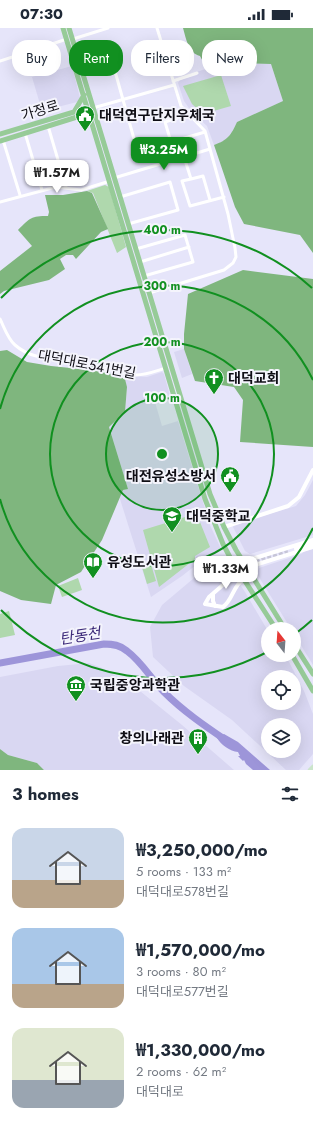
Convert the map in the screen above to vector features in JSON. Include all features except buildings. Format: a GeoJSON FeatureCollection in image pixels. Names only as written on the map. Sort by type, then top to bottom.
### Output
{"type":"FeatureCollection","features":[{"type":"Feature","properties":{"kind":"main road"},"geometry":{"type":"LineString","coordinates":[[63,28],[70,39],[205,499],[223,544],[232,561],[272,622]]}},
{"type":"Feature","properties":{"kind":"main road"},"geometry":{"type":"LineString","coordinates":[[69,28],[70,39],[84,95],[91,109]]}},
{"type":"Feature","properties":{"kind":"main road"},"geometry":{"type":"LineString","coordinates":[[74,112],[84,95]]}},
{"type":"Feature","properties":{"kind":"main road","name":"가정로"},"geometry":{"type":"LineString","coordinates":[[0,134],[74,112],[91,109]]}},
{"type":"Feature","properties":{"kind":"main road","name":"가정로"},"geometry":{"type":"LineString","coordinates":[[1,140],[77,117],[91,109]]}},
{"type":"Feature","properties":{"kind":"main road"},"geometry":{"type":"LineString","coordinates":[[112,180],[120,197],[210,494],[224,527],[241,558],[281,622]]}},
{"type":"Feature","properties":{"kind":"main road"},"geometry":{"type":"LineString","coordinates":[[301,655],[313,674]]}},
{"type":"Feature","properties":{"kind":"main road"},"geometry":{"type":"LineString","coordinates":[[296,662],[313,691]]}},
{"type":"Feature","properties":{"kind":"street"},"geometry":{"type":"LineString","coordinates":[[0,61],[108,28]]}},
{"type":"Feature","properties":{"kind":"street"},"geometry":{"type":"LineString","coordinates":[[149,293],[224,270],[233,263],[236,257],[236,248],[224,197],[205,132],[199,123],[181,106],[157,28]]}},
{"type":"Feature","properties":{"kind":"street"},"geometry":{"type":"LineString","coordinates":[[91,109],[124,100],[174,83],[197,73]]}},
{"type":"Feature","properties":{"kind":"street"},"geometry":{"type":"LineString","coordinates":[[117,76],[138,153]]}},
{"type":"Feature","properties":{"kind":"street"},"geometry":{"type":"LineString","coordinates":[[189,114],[165,122],[171,142],[205,132]]}},
{"type":"Feature","properties":{"kind":"street","name":"가정로"},"geometry":{"type":"LineString","coordinates":[[48,126],[66,188]]}},
{"type":"Feature","properties":{"kind":"street","name":"가정로"},"geometry":{"type":"LineString","coordinates":[[25,133],[42,190]]}},
{"type":"Feature","properties":{"kind":"street","name":"가정로"},"geometry":{"type":"LineString","coordinates":[[1,140],[20,195]]}},
{"type":"Feature","properties":{"kind":"street"},"geometry":{"type":"LineString","coordinates":[[0,202],[20,195],[56,187],[81,190],[210,149]]}},
{"type":"Feature","properties":{"kind":"street"},"geometry":{"type":"LineString","coordinates":[[184,157],[191,179]]}},
{"type":"Feature","properties":{"kind":"street"},"geometry":{"type":"LineString","coordinates":[[210,200],[203,176],[182,181],[190,206],[224,197]]}},
{"type":"Feature","properties":{"kind":"street"},"geometry":{"type":"LineString","coordinates":[[120,197],[170,182],[178,210],[128,224]]}},
{"type":"Feature","properties":{"kind":"street"},"geometry":{"type":"LineString","coordinates":[[136,249],[185,235],[189,247],[193,262],[144,276]]}},
{"type":"Feature","properties":{"kind":"street"},"geometry":{"type":"LineString","coordinates":[[140,262],[189,247]]}},
{"type":"Feature","properties":{"kind":"street","name":"대덕대로541번길"},"geometry":{"type":"LineString","coordinates":[[0,319],[15,345],[24,351],[38,356],[55,360],[81,362],[137,375],[166,368]]}},
{"type":"Feature","properties":{"kind":"street"},"geometry":{"type":"LineString","coordinates":[[224,527],[288,506],[299,497],[313,470]]}},
{"type":"Feature","properties":{"kind":"street"},"geometry":{"type":"LineString","coordinates":[[241,558],[248,560],[313,540]]}},
{"type":"Feature","properties":{"kind":"street"},"geometry":{"type":"LineString","coordinates":[[252,575],[253,568],[258,564],[313,546]]}},
{"type":"Feature","properties":{"kind":"street"},"geometry":{"type":"LineString","coordinates":[[283,549],[281,552],[283,555],[287,554]]}},
{"type":"Feature","properties":{"kind":"street"},"geometry":{"type":"LineString","coordinates":[[231,578],[209,598],[205,604],[223,607],[226,605],[240,581],[244,578]]}},
{"type":"Feature","properties":{"kind":"street"},"geometry":{"type":"LineString","coordinates":[[213,594],[212,600],[215,606]]}},
{"type":"Feature","properties":{"kind":"shaded area"},"geometry":{"type":"Polygon","coordinates":[[[257,64],[271,64],[283,101],[237,122],[225,141],[214,145],[207,126],[191,111],[184,101],[178,83],[180,80],[197,75],[196,72],[202,70],[202,76],[257,76],[257,64]]]}},
{"type":"Feature","properties":{"kind":"shaded area"},"geometry":{"type":"Polygon","coordinates":[[[69,67],[69,76],[74,76],[80,98],[77,102],[42,111],[32,77],[61,76],[61,69],[69,67]]]}},
{"type":"Feature","properties":{"kind":"shaded area"},"geometry":{"type":"Polygon","coordinates":[[[184,349],[192,374],[182,378],[174,352],[184,349]]]}},
{"type":"Feature","properties":{"kind":"shaded area"},"geometry":{"type":"Polygon","coordinates":[[[162,372],[164,374],[170,396],[155,402],[162,426],[178,421],[210,525],[221,549],[219,552],[201,561],[151,597],[119,496],[123,490],[128,489],[109,427],[125,412],[127,388],[125,379],[132,376],[147,377],[162,372]]]}},
{"type":"Feature","properties":{"kind":"shaded area"},"geometry":{"type":"Polygon","coordinates":[[[313,480],[313,535],[250,554],[245,551],[233,527],[235,524],[296,506],[305,495],[313,480]]]}},
{"type":"Feature","properties":{"kind":"shaded area"},"geometry":{"type":"Polygon","coordinates":[[[313,549],[313,665],[301,645],[301,622],[287,622],[257,574],[259,568],[301,554],[305,551],[313,549]]]}},
{"type":"Feature","properties":{"kind":"shaded area","name":"국립중앙과학관"},"geometry":{"type":"Polygon","coordinates":[[[216,562],[225,562],[263,622],[261,622],[261,662],[289,662],[293,670],[261,670],[261,710],[301,710],[301,685],[313,714],[313,754],[299,770],[286,770],[273,758],[301,758],[301,718],[261,718],[261,747],[232,720],[184,686],[153,657],[150,627],[162,605],[207,567],[216,562]]]}},
{"type":"Feature","properties":{"kind":"shaded area","name":"국립중앙과학관"},"geometry":{"type":"Polygon","coordinates":[[[89,663],[102,668],[135,687],[234,770],[44,770],[37,763],[8,755],[0,749],[0,677],[58,666],[89,663]]]}},
{"type":"Feature","properties":{"kind":"shaded area"},"geometry":{"type":"Polygon","coordinates":[[[224,734],[238,742],[270,770],[253,770],[238,756],[240,756],[238,752],[229,749],[219,741],[217,738],[224,734]]]}},
{"type":"Feature","properties":{"kind":"green space"},"geometry":{"type":"Polygon","coordinates":[[[183,28],[313,28],[313,253],[300,235],[244,224],[235,207],[214,145],[223,141],[228,136],[237,122],[283,101],[271,64],[257,64],[257,40],[202,40],[202,60],[200,56],[194,53],[194,40],[187,40],[183,28]]]}},
{"type":"Feature","properties":{"kind":"green space"},"geometry":{"type":"Polygon","coordinates":[[[221,76],[231,106],[203,114],[192,104],[183,86],[221,76]]]}},
{"type":"Feature","properties":{"kind":"green space"},"geometry":{"type":"Polygon","coordinates":[[[105,185],[109,187],[126,247],[117,253],[93,193],[87,191],[105,185]]]}},
{"type":"Feature","properties":{"kind":"green space"},"geometry":{"type":"Polygon","coordinates":[[[87,191],[92,193],[108,229],[101,232],[76,259],[73,255],[66,255],[60,259],[65,269],[49,280],[4,291],[0,294],[0,271],[32,246],[18,230],[31,218],[48,216],[49,212],[45,195],[63,195],[87,191]]]}},
{"type":"Feature","properties":{"kind":"green space"},"geometry":{"type":"Polygon","coordinates":[[[243,270],[313,279],[313,447],[240,442],[243,400],[234,387],[195,381],[184,349],[188,294],[243,270]]]}},
{"type":"Feature","properties":{"kind":"green space"},"geometry":{"type":"Polygon","coordinates":[[[7,350],[27,362],[112,374],[125,379],[127,387],[125,412],[109,427],[128,489],[123,490],[102,540],[81,572],[56,585],[51,604],[21,600],[0,591],[0,351],[7,350]]]}},
{"type":"Feature","properties":{"kind":"green space"},"geometry":{"type":"Polygon","coordinates":[[[185,517],[198,517],[210,547],[195,556],[195,559],[159,587],[143,530],[185,517]]]}},
{"type":"Feature","properties":{"kind":"green space"},"geometry":{"type":"Polygon","coordinates":[[[150,561],[156,581],[147,584],[141,564],[150,561]]]}},
{"type":"Feature","properties":{"kind":"green space"},"geometry":{"type":"Polygon","coordinates":[[[78,578],[82,590],[62,597],[58,586],[78,578]]]}},
{"type":"Feature","properties":{"kind":"green space"},"geometry":{"type":"Polygon","coordinates":[[[9,611],[15,635],[0,638],[0,614],[9,611]]]}},
{"type":"Feature","properties":{"kind":"green space"},"geometry":{"type":"Polygon","coordinates":[[[0,749],[8,755],[37,763],[44,770],[0,770],[0,749]]]}},
{"type":"Feature","properties":{"kind":"waterway","name":"탄동천"},"geometry":{"type":"LineString","coordinates":[[0,663],[104,644],[119,646],[137,660],[171,699],[202,724],[227,741]]}},
{"type":"Feature","properties":{"kind":"tunnel"},"geometry":{"type":"LineString","coordinates":[[231,578],[250,564],[288,552]]}},
{"type":"Feature","properties":{"kind":"place","name":"대덕연구단지우체국"},"geometry":{"type":"Point","coordinates":[85,132]}},
{"type":"Feature","properties":{"kind":"place","name":"대덕교회"},"geometry":{"type":"Point","coordinates":[214,395]}},
{"type":"Feature","properties":{"kind":"place","name":"대전유성소방서"},"geometry":{"type":"Point","coordinates":[230,493]}},
{"type":"Feature","properties":{"kind":"place","name":"대덕중학교"},"geometry":{"type":"Point","coordinates":[172,533]}},
{"type":"Feature","properties":{"kind":"place","name":"유성도서관"},"geometry":{"type":"Point","coordinates":[93,579]}},
{"type":"Feature","properties":{"kind":"place","name":"국립중앙과학관"},"geometry":{"type":"Point","coordinates":[76,702]}},
{"type":"Feature","properties":{"kind":"place","name":"창의나래관"},"geometry":{"type":"Point","coordinates":[198,755]}}]}
